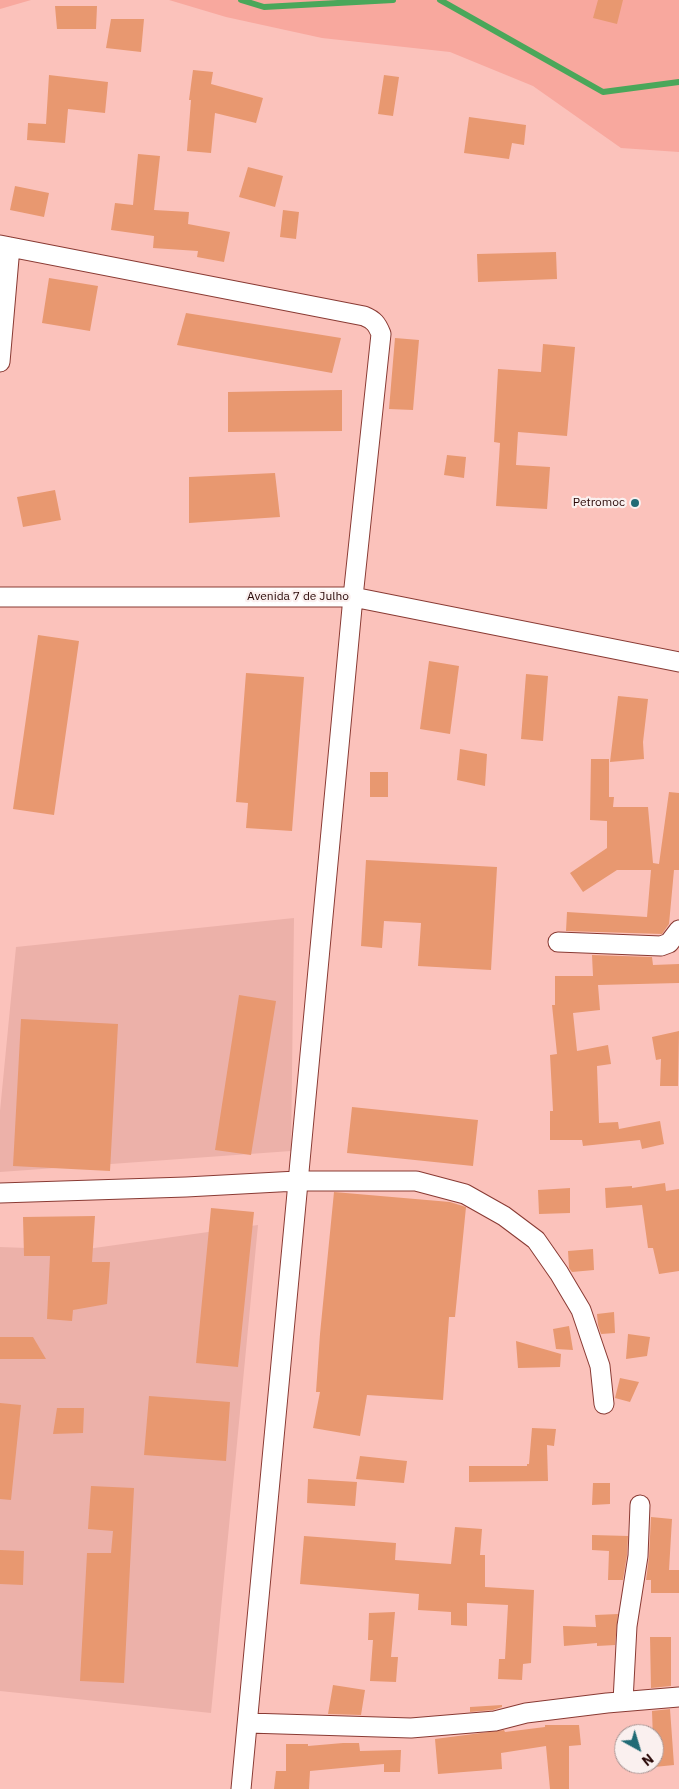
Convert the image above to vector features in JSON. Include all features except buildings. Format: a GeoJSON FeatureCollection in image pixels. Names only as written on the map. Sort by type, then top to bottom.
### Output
{"type":"FeatureCollection","features":[{"type":"Feature","properties":{"kind":"street"},"geometry":{"type":"LineString","coordinates":[[0,362],[5,246],[364,316],[378,324],[381,334],[352,597],[241,1789]]}},
{"type":"Feature","properties":{"kind":"street","name":"Avenida 7 de Julho"},"geometry":{"type":"LineString","coordinates":[[0,597],[352,597],[679,662]]}},
{"type":"Feature","properties":{"kind":"street"},"geometry":{"type":"LineString","coordinates":[[558,942],[662,946],[669,944],[679,930]]}},
{"type":"Feature","properties":{"kind":"street"},"geometry":{"type":"LineString","coordinates":[[0,1193],[186,1187],[297,1181],[416,1181],[464,1194],[504,1216],[536,1240],[559,1273],[581,1310],[600,1366],[604,1404]]}},
{"type":"Feature","properties":{"kind":"street"},"geometry":{"type":"LineString","coordinates":[[623,1701],[627,1626],[638,1556],[640,1505]]}},
{"type":"Feature","properties":{"kind":"street"},"geometry":{"type":"LineString","coordinates":[[248,1723],[411,1728],[495,1721],[526,1713],[623,1701],[679,1697]]}},
{"type":"Feature","properties":{"kind":"shaded area"},"geometry":{"type":"Polygon","coordinates":[[[0,0],[31,0],[0,9],[0,0]]]}},
{"type":"Feature","properties":{"kind":"shaded area"},"geometry":{"type":"Polygon","coordinates":[[[169,0],[679,0],[679,152],[621,148],[533,86],[450,52],[322,38],[226,17],[169,0]]]}},
{"type":"Feature","properties":{"kind":"shaded area"},"geometry":{"type":"Polygon","coordinates":[[[294,918],[291,1151],[0,1172],[0,1111],[16,947],[294,918]]]}},
{"type":"Feature","properties":{"kind":"shaded area"},"geometry":{"type":"Polygon","coordinates":[[[258,1225],[211,1713],[0,1691],[0,1247],[80,1250],[258,1225]]]}},
{"type":"Feature","properties":{"kind":"waterway"},"geometry":{"type":"LineString","coordinates":[[241,0],[264,7],[393,0]]}},
{"type":"Feature","properties":{"kind":"waterway"},"geometry":{"type":"LineString","coordinates":[[440,0],[603,92],[679,82]]}},
{"type":"Feature","properties":{"kind":"place","name":"Petromoc"},"geometry":{"type":"Point","coordinates":[635,503]}}]}
